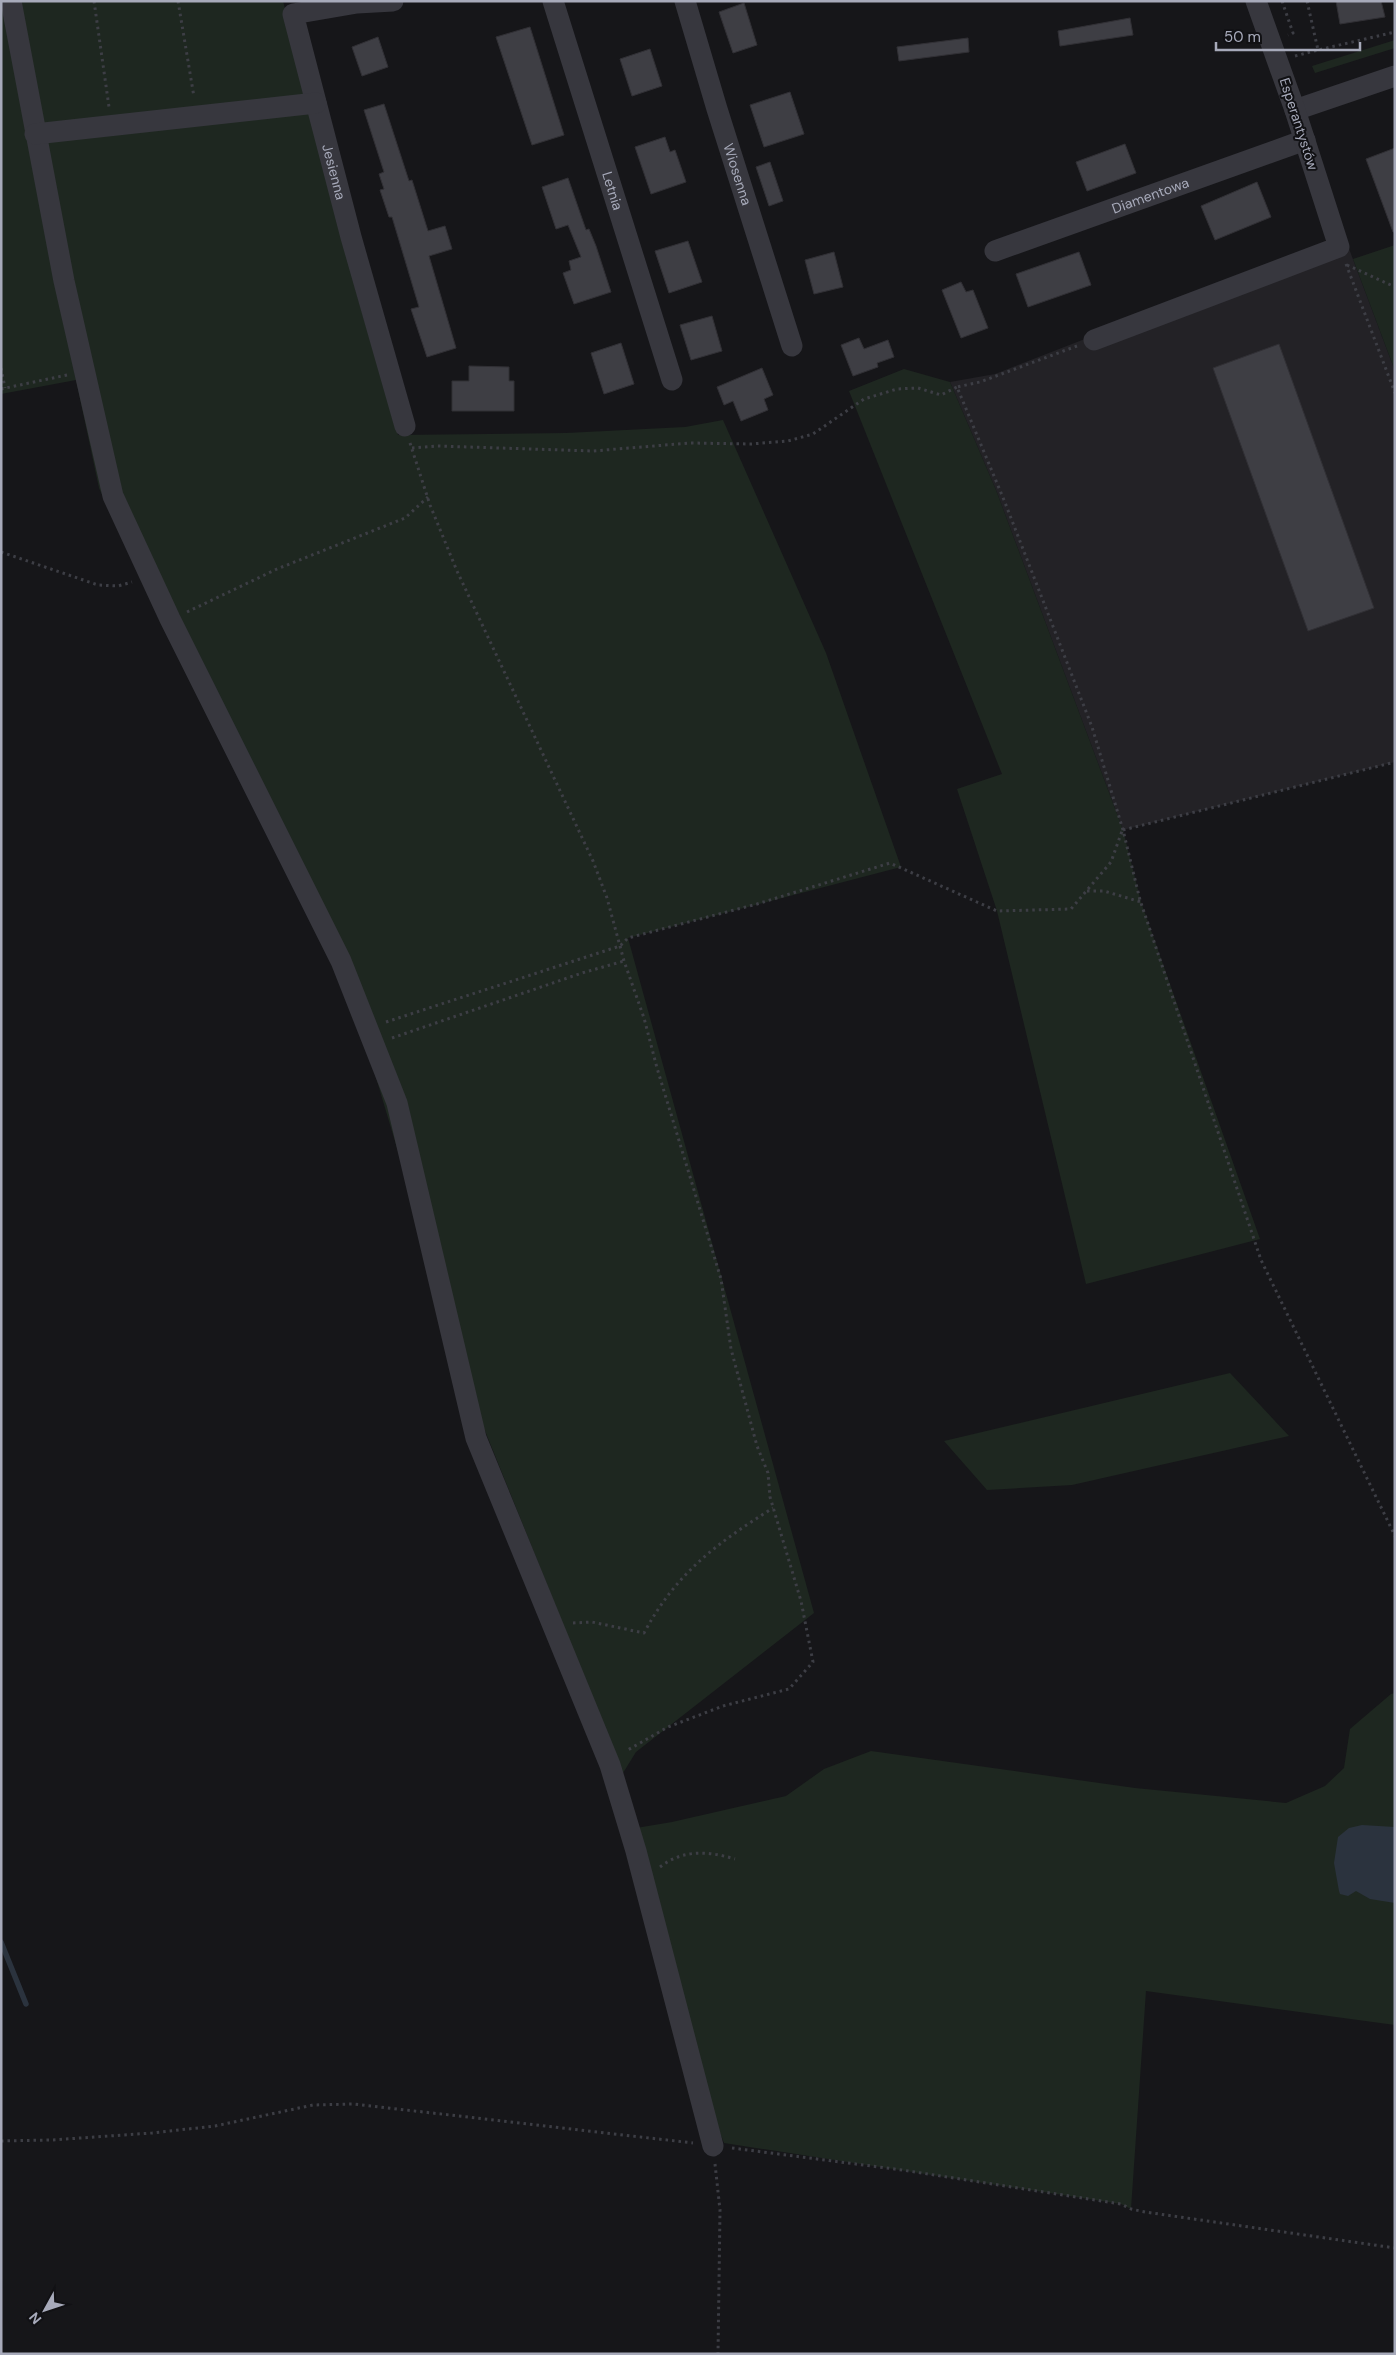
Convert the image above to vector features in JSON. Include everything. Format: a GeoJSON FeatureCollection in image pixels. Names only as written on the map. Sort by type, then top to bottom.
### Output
{"type":"FeatureCollection","features":[{"type":"Feature","properties":{"kind":"street"},"geometry":{"type":"LineString","coordinates":[[11,1],[35,134],[84,372],[113,496],[170,620],[341,960],[372,1035],[397,1103],[476,1438],[610,1765],[644,1880],[713,2146]]}},
{"type":"Feature","properties":{"kind":"street","name":"Jesienna"},"geometry":{"type":"LineString","coordinates":[[393,1],[357,3],[293,14],[405,426]]}},
{"type":"Feature","properties":{"kind":"street","name":"Letnia"},"geometry":{"type":"LineString","coordinates":[[553,1],[672,380]]}},
{"type":"Feature","properties":{"kind":"street","name":"Wiosenna"},"geometry":{"type":"LineString","coordinates":[[685,1],[705,71],[792,346]]}},
{"type":"Feature","properties":{"kind":"street","name":"Esperantystów"},"geometry":{"type":"LineString","coordinates":[[1094,340],[1339,247],[1295,110],[1256,1]]}},
{"type":"Feature","properties":{"kind":"street"},"geometry":{"type":"LineString","coordinates":[[1295,110],[1395,76]]}},
{"type":"Feature","properties":{"kind":"street"},"geometry":{"type":"LineString","coordinates":[[35,134],[316,103]]}},
{"type":"Feature","properties":{"kind":"street","name":"Diamentowa"},"geometry":{"type":"LineString","coordinates":[[996,250],[1305,140]]}},
{"type":"Feature","properties":{"kind":"path"},"geometry":{"type":"LineString","coordinates":[[94,1],[112,125]]}},
{"type":"Feature","properties":{"kind":"path"},"geometry":{"type":"LineString","coordinates":[[178,1],[197,116]]}},
{"type":"Feature","properties":{"kind":"path"},"geometry":{"type":"LineString","coordinates":[[1308,1],[1318,50]]}},
{"type":"Feature","properties":{"kind":"path"},"geometry":{"type":"LineString","coordinates":[[1308,52],[1395,32]]}},
{"type":"Feature","properties":{"kind":"path"},"geometry":{"type":"LineString","coordinates":[[1395,287],[1346,265],[1395,393]]}},
{"type":"Feature","properties":{"kind":"path"},"geometry":{"type":"LineString","coordinates":[[412,448],[437,446],[593,450],[690,443],[751,444],[788,441],[813,434],[864,400],[897,389],[918,388],[941,395],[957,387],[980,382],[1094,340]]}},
{"type":"Feature","properties":{"kind":"path"},"geometry":{"type":"LineString","coordinates":[[1,368],[3,388],[84,372]]}},
{"type":"Feature","properties":{"kind":"path"},"geometry":{"type":"LineString","coordinates":[[957,387],[1004,500],[1092,727],[1123,830],[1141,902],[1261,1260],[1395,1536]]}},
{"type":"Feature","properties":{"kind":"path"},"geometry":{"type":"LineString","coordinates":[[405,426],[428,497],[457,571],[594,861],[607,898],[624,961],[642,1011],[657,1068],[721,1279],[731,1349],[757,1446],[768,1473],[770,1497],[801,1601],[813,1662],[789,1689],[723,1706],[668,1727],[630,1748],[610,1765]]}},
{"type":"Feature","properties":{"kind":"path"},"geometry":{"type":"LineString","coordinates":[[170,620],[277,569],[405,518],[428,497]]}},
{"type":"Feature","properties":{"kind":"path"},"geometry":{"type":"LineString","coordinates":[[1,552],[98,584],[118,586],[150,576]]}},
{"type":"Feature","properties":{"kind":"path"},"geometry":{"type":"LineString","coordinates":[[1123,830],[1395,762]]}},
{"type":"Feature","properties":{"kind":"path"},"geometry":{"type":"LineString","coordinates":[[372,1035],[620,946],[628,938],[757,904],[890,863],[997,911],[1071,909],[1111,862],[1123,830]]}},
{"type":"Feature","properties":{"kind":"path"},"geometry":{"type":"LineString","coordinates":[[1086,890],[1104,891],[1141,902]]}},
{"type":"Feature","properties":{"kind":"path"},"geometry":{"type":"LineString","coordinates":[[372,1035],[446,1020],[582,973],[624,961]]}},
{"type":"Feature","properties":{"kind":"path"},"geometry":{"type":"LineString","coordinates":[[552,1624],[592,1622],[644,1633],[657,1609],[686,1574],[726,1537],[773,1508]]}},
{"type":"Feature","properties":{"kind":"path"},"geometry":{"type":"LineString","coordinates":[[644,1880],[672,1858],[710,1852],[735,1859]]}},
{"type":"Feature","properties":{"kind":"path"},"geometry":{"type":"LineString","coordinates":[[1,2141],[52,2140],[152,2133],[215,2126],[313,2105],[354,2104],[902,2170],[1121,2204],[1146,2212],[1395,2248]]}},
{"type":"Feature","properties":{"kind":"path"},"geometry":{"type":"LineString","coordinates":[[713,2146],[720,2210],[718,2354]]}},
{"type":"Feature","properties":{"kind":"shaded area"},"geometry":{"type":"Polygon","coordinates":[[[1,1],[283,1],[356,291],[398,435],[566,433],[685,427],[723,420],[826,653],[901,867],[628,938],[814,1613],[636,1752],[623,1773],[471,1396],[360,1024],[291,873],[158,616],[99,488],[76,380],[1,394],[1,1]]]}},
{"type":"Feature","properties":{"kind":"shaded area"},"geometry":{"type":"Polygon","coordinates":[[[1395,40],[1395,48],[1315,73],[1312,66],[1395,40]]]}},
{"type":"Feature","properties":{"kind":"shaded area"},"geometry":{"type":"Polygon","coordinates":[[[1345,238],[1395,371],[1395,762],[1123,830],[996,490],[950,382],[995,374],[1345,238]]]}},
{"type":"Feature","properties":{"kind":"shaded area"},"geometry":{"type":"Polygon","coordinates":[[[1395,245],[1395,371],[1353,259],[1395,245]]]}},
{"type":"Feature","properties":{"kind":"shaded area"},"geometry":{"type":"Polygon","coordinates":[[[904,369],[950,382],[996,490],[1123,830],[1141,902],[1260,1239],[1086,1284],[997,911],[957,789],[1002,774],[849,391],[904,369]]]}},
{"type":"Feature","properties":{"kind":"shaded area"},"geometry":{"type":"Polygon","coordinates":[[[1230,1373],[1289,1436],[1072,1485],[987,1490],[944,1441],[1230,1373]]]}},
{"type":"Feature","properties":{"kind":"shaded area"},"geometry":{"type":"Polygon","coordinates":[[[1395,1693],[1395,2025],[1146,1991],[1131,2209],[1121,2204],[724,2143],[709,2104],[636,1828],[672,1822],[786,1796],[824,1769],[871,1751],[1135,1788],[1286,1803],[1325,1786],[1344,1768],[1350,1729],[1391,1694],[1395,1693]]]}},
{"type":"Feature","properties":{"kind":"water"},"geometry":{"type":"Polygon","coordinates":[[[1362,1825],[1395,1827],[1395,1903],[1370,1899],[1356,1891],[1348,1896],[1340,1894],[1334,1863],[1338,1837],[1349,1828],[1362,1825]]]}},
{"type":"Feature","properties":{"kind":"building"},"geometry":{"type":"Polygon","coordinates":[[[1336,1],[1381,1],[1385,17],[1340,24],[1336,1]]]}},
{"type":"Feature","properties":{"kind":"building"},"geometry":{"type":"Polygon","coordinates":[[[744,3],[757,45],[733,53],[719,12],[744,3]]]}},
{"type":"Feature","properties":{"kind":"building"},"geometry":{"type":"Polygon","coordinates":[[[1130,18],[1133,35],[1060,46],[1058,31],[1130,18]]]}},
{"type":"Feature","properties":{"kind":"building"},"geometry":{"type":"Polygon","coordinates":[[[530,27],[564,135],[532,145],[496,37],[530,27]]]}},
{"type":"Feature","properties":{"kind":"building"},"geometry":{"type":"Polygon","coordinates":[[[378,37],[388,67],[362,76],[352,47],[378,37]]]}},
{"type":"Feature","properties":{"kind":"building"},"geometry":{"type":"Polygon","coordinates":[[[968,38],[969,52],[899,61],[897,47],[968,38]]]}},
{"type":"Feature","properties":{"kind":"building"},"geometry":{"type":"Polygon","coordinates":[[[650,49],[662,86],[632,96],[620,59],[650,49]]]}},
{"type":"Feature","properties":{"kind":"building"},"geometry":{"type":"Polygon","coordinates":[[[790,92],[804,134],[764,147],[750,105],[790,92]]]}},
{"type":"Feature","properties":{"kind":"building"},"geometry":{"type":"Polygon","coordinates":[[[384,104],[409,181],[412,180],[428,231],[445,226],[452,249],[429,256],[456,348],[427,357],[411,309],[419,307],[392,217],[389,217],[380,190],[384,189],[379,174],[384,172],[364,110],[384,104]]]}},
{"type":"Feature","properties":{"kind":"building"},"geometry":{"type":"Polygon","coordinates":[[[665,137],[670,152],[675,150],[686,182],[651,194],[635,147],[665,137]]]}},
{"type":"Feature","properties":{"kind":"building"},"geometry":{"type":"Polygon","coordinates":[[[1125,144],[1136,173],[1087,191],[1076,162],[1125,144]]]}},
{"type":"Feature","properties":{"kind":"building"},"geometry":{"type":"Polygon","coordinates":[[[1395,148],[1395,232],[1393,232],[1366,159],[1395,148]]]}},
{"type":"Feature","properties":{"kind":"building"},"geometry":{"type":"Polygon","coordinates":[[[770,162],[783,201],[769,206],[756,167],[770,162]]]}},
{"type":"Feature","properties":{"kind":"building"},"geometry":{"type":"Polygon","coordinates":[[[568,178],[586,230],[589,229],[596,246],[611,292],[574,304],[563,273],[571,270],[569,261],[581,257],[568,225],[556,229],[542,187],[568,178]]]}},
{"type":"Feature","properties":{"kind":"building"},"geometry":{"type":"Polygon","coordinates":[[[1257,182],[1271,217],[1215,240],[1201,206],[1257,182]]]}},
{"type":"Feature","properties":{"kind":"building"},"geometry":{"type":"Polygon","coordinates":[[[688,241],[702,282],[669,293],[655,251],[688,241]]]}},
{"type":"Feature","properties":{"kind":"building"},"geometry":{"type":"Polygon","coordinates":[[[834,252],[843,287],[814,294],[805,260],[834,252]]]}},
{"type":"Feature","properties":{"kind":"building"},"geometry":{"type":"Polygon","coordinates":[[[1079,252],[1091,285],[1028,307],[1016,274],[1079,252]]]}},
{"type":"Feature","properties":{"kind":"building"},"geometry":{"type":"Polygon","coordinates":[[[961,282],[966,292],[973,290],[988,328],[961,338],[942,290],[961,282]]]}},
{"type":"Feature","properties":{"kind":"building"},"geometry":{"type":"Polygon","coordinates":[[[712,316],[722,351],[691,360],[680,325],[712,316]]]}},
{"type":"Feature","properties":{"kind":"building"},"geometry":{"type":"Polygon","coordinates":[[[859,338],[864,349],[888,340],[894,357],[877,363],[878,367],[853,376],[841,345],[859,338]]]}},
{"type":"Feature","properties":{"kind":"building"},"geometry":{"type":"Polygon","coordinates":[[[621,343],[634,384],[604,394],[591,353],[621,343]]]}},
{"type":"Feature","properties":{"kind":"building"},"geometry":{"type":"Polygon","coordinates":[[[1279,344],[1374,608],[1308,631],[1213,368],[1279,344]]]}},
{"type":"Feature","properties":{"kind":"building"},"geometry":{"type":"Polygon","coordinates":[[[469,366],[509,367],[509,381],[514,381],[514,411],[452,411],[452,381],[469,381],[469,366]]]}},
{"type":"Feature","properties":{"kind":"building"},"geometry":{"type":"Polygon","coordinates":[[[762,368],[773,395],[764,399],[768,410],[741,421],[733,401],[724,405],[717,387],[762,368]]]}},
{"type":"Feature","properties":{"kind":"waterway"},"geometry":{"type":"LineString","coordinates":[[1,1942],[26,2004]]}}]}
